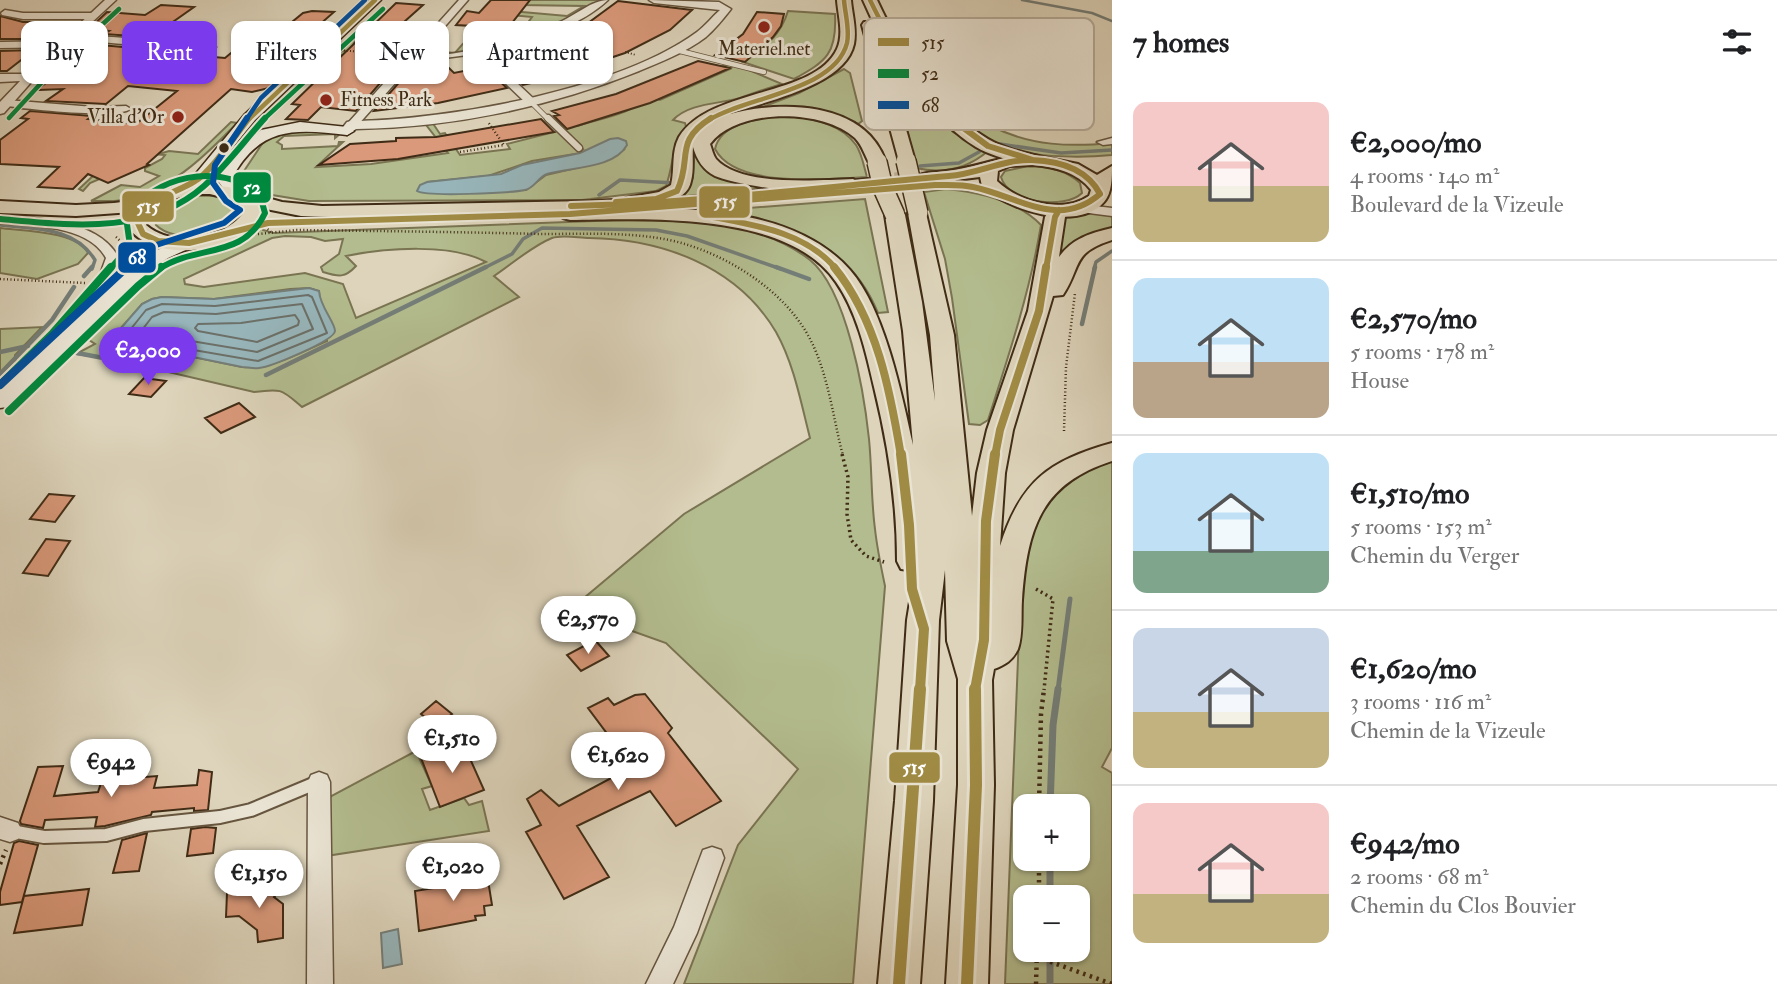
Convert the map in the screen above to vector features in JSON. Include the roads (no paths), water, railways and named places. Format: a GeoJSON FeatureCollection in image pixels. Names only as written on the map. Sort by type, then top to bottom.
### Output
{"type":"FeatureCollection","features":[{"type":"Feature","properties":{"kind":"highway"},"geometry":{"type":"LineString","coordinates":[[570,210],[656,199],[677,191],[684,178],[683,147],[686,139],[700,125],[731,107],[811,78],[839,58],[846,40],[844,0]]}},
{"type":"Feature","properties":{"kind":"highway"},"geometry":{"type":"LineString","coordinates":[[850,0],[864,57]]}},
{"type":"Feature","properties":{"kind":"highway"},"geometry":{"type":"LineString","coordinates":[[863,0],[866,18]]}},
{"type":"Feature","properties":{"kind":"highway"},"geometry":{"type":"LineString","coordinates":[[870,0],[877,18]]}},
{"type":"Feature","properties":{"kind":"highway"},"geometry":{"type":"LineString","coordinates":[[865,187],[780,186],[745,180],[712,165],[703,154],[701,144],[709,132],[735,119],[766,113],[806,113],[833,119],[853,128],[890,162]]}},
{"type":"Feature","properties":{"kind":"highway"},"geometry":{"type":"LineString","coordinates":[[882,130],[942,335],[957,497],[963,642],[975,680]]}},
{"type":"Feature","properties":{"kind":"highway"},"geometry":{"type":"LineString","coordinates":[[885,130],[890,162],[883,188],[906,214],[929,477],[929,592],[923,620],[914,801],[899,984]]}},
{"type":"Feature","properties":{"kind":"highway"},"geometry":{"type":"LineString","coordinates":[[966,130],[988,146],[1033,160]]}},
{"type":"Feature","properties":{"kind":"highway"},"geometry":{"type":"LineString","coordinates":[[967,984],[976,798],[975,680],[984,640],[986,521],[991,473],[1000,430],[1039,312],[1055,217],[1069,209]]}},
{"type":"Feature","properties":{"kind":"highway"},"geometry":{"type":"LineString","coordinates":[[570,210],[686,215],[738,221],[788,237],[810,249],[843,275],[875,348],[894,417],[907,490],[913,550],[912,588],[923,620]]}},
{"type":"Feature","properties":{"kind":"highway"},"geometry":{"type":"LineString","coordinates":[[1026,356],[1048,310],[1065,260],[1082,245],[1112,233]]}},
{"type":"Feature","properties":{"kind":"highway"},"geometry":{"type":"LineString","coordinates":[[975,680],[1003,646],[1012,555],[1018,528],[1028,508],[1040,491],[1055,477],[1077,464],[1112,452]]}},
{"type":"Feature","properties":{"kind":"main road"},"geometry":{"type":"LineString","coordinates":[[0,207],[96,210],[152,203],[175,194],[198,180],[250,117],[375,0]]}},
{"type":"Feature","properties":{"kind":"main road"},"geometry":{"type":"LineString","coordinates":[[237,229],[252,216],[253,207],[224,180],[226,171],[270,107],[383,0]]}},
{"type":"Feature","properties":{"kind":"main road"},"geometry":{"type":"LineString","coordinates":[[226,171],[254,141],[276,130],[301,127],[350,128]]}},
{"type":"Feature","properties":{"kind":"main road"},"geometry":{"type":"LineString","coordinates":[[1033,160],[1053,163],[1084,174],[1104,195],[1094,203],[1069,209],[1031,206],[997,192],[925,182],[990,169],[1006,162],[1033,160]]}},
{"type":"Feature","properties":{"kind":"main road"},"geometry":{"type":"LineString","coordinates":[[1053,163],[1112,160]]}},
{"type":"Feature","properties":{"kind":"main road"},"geometry":{"type":"LineString","coordinates":[[990,169],[986,178],[997,192]]}},
{"type":"Feature","properties":{"kind":"main road"},"geometry":{"type":"LineString","coordinates":[[1104,195],[1101,181],[1112,171]]}},
{"type":"Feature","properties":{"kind":"main road"},"geometry":{"type":"LineString","coordinates":[[0,216],[103,220],[140,230],[161,242],[186,243],[209,240],[237,229],[287,222],[570,210],[865,187]]}},
{"type":"Feature","properties":{"kind":"main road"},"geometry":{"type":"LineString","coordinates":[[175,194],[206,189],[284,208],[323,211],[570,210]]}},
{"type":"Feature","properties":{"kind":"main road"},"geometry":{"type":"LineString","coordinates":[[62,341],[142,251],[139,215],[152,203]]}},
{"type":"Feature","properties":{"kind":"main road"},"geometry":{"type":"LineString","coordinates":[[0,402],[146,264],[167,250],[186,243]]}},
{"type":"Feature","properties":{"kind":"street"},"geometry":{"type":"LineString","coordinates":[[86,21],[111,0]]}},
{"type":"Feature","properties":{"kind":"street"},"geometry":{"type":"LineString","coordinates":[[445,21],[464,0]]}},
{"type":"Feature","properties":{"kind":"street"},"geometry":{"type":"LineString","coordinates":[[569,21],[604,0]]}},
{"type":"Feature","properties":{"kind":"street"},"geometry":{"type":"LineString","coordinates":[[350,128],[428,121],[530,101],[602,79],[676,50],[715,23],[726,9],[719,5],[654,0]]}},
{"type":"Feature","properties":{"kind":"street"},"geometry":{"type":"LineString","coordinates":[[5,13],[23,16],[91,16]]}},
{"type":"Feature","properties":{"kind":"street"},"geometry":{"type":"LineString","coordinates":[[0,45],[21,44]]}},
{"type":"Feature","properties":{"kind":"street"},"geometry":{"type":"LineString","coordinates":[[0,78],[21,77]]}},
{"type":"Feature","properties":{"kind":"street"},"geometry":{"type":"LineString","coordinates":[[3,106],[23,84]]}},
{"type":"Feature","properties":{"kind":"street"},"geometry":{"type":"LineString","coordinates":[[350,128],[388,84]]}},
{"type":"Feature","properties":{"kind":"street"},"geometry":{"type":"LineString","coordinates":[[512,84],[530,101]]}},
{"type":"Feature","properties":{"kind":"street"},"geometry":{"type":"LineString","coordinates":[[3,106],[126,109]]}},
{"type":"Feature","properties":{"kind":"street"},"geometry":{"type":"LineString","coordinates":[[1069,209],[1112,212]]}},
{"type":"Feature","properties":{"kind":"street"},"geometry":{"type":"LineString","coordinates":[[0,216],[78,231],[96,238],[110,252],[113,262],[109,274],[76,314],[62,341]]}},
{"type":"Feature","properties":{"kind":"street"},"geometry":{"type":"LineString","coordinates":[[319,782],[320,984]]}},
{"type":"Feature","properties":{"kind":"street"},"geometry":{"type":"LineString","coordinates":[[659,984],[684,933],[712,858]]}},
{"type":"Feature","properties":{"kind":"lane"},"geometry":{"type":"LineString","coordinates":[[676,50],[764,72]]}},
{"type":"Feature","properties":{"kind":"lane"},"geometry":{"type":"LineString","coordinates":[[530,101],[579,148]]}},
{"type":"Feature","properties":{"kind":"lane"},"geometry":{"type":"LineString","coordinates":[[5,829],[44,837],[106,835],[144,825],[220,817],[250,810],[319,782]]}},
{"type":"Feature","properties":{"kind":"water"},"geometry":{"type":"Polygon","coordinates":[[[618,138],[626,141],[627,145],[612,159],[547,174],[525,190],[451,194],[417,191],[420,185],[427,182],[501,174],[522,165],[580,153],[618,138]]]}},
{"type":"Feature","properties":{"kind":"water"},"geometry":{"type":"Polygon","coordinates":[[[309,288],[319,291],[335,331],[313,347],[265,367],[242,367],[115,341],[114,336],[142,304],[152,299],[214,299],[309,288]]]}},
{"type":"Feature","properties":{"kind":"water"},"geometry":{"type":"Polygon","coordinates":[[[398,929],[402,964],[383,968],[381,933],[398,929]]]}},
{"type":"Feature","properties":{"kind":"waterway"},"geometry":{"type":"LineString","coordinates":[[1022,0],[1092,13],[1112,21]]}},
{"type":"Feature","properties":{"kind":"waterway"},"geometry":{"type":"LineString","coordinates":[[1000,144],[1061,153],[1112,150]]}},
{"type":"Feature","properties":{"kind":"waterway"},"geometry":{"type":"LineString","coordinates":[[920,166],[959,163],[979,152]]}},
{"type":"Feature","properties":{"kind":"waterway"},"geometry":{"type":"LineString","coordinates":[[599,195],[620,180],[675,183]]}},
{"type":"Feature","properties":{"kind":"waterway"},"geometry":{"type":"LineString","coordinates":[[0,225],[40,229],[65,235],[87,249],[95,260],[92,269]]}},
{"type":"Feature","properties":{"kind":"waterway"},"geometry":{"type":"LineString","coordinates":[[486,267],[512,254],[523,239],[542,228],[656,230],[687,236],[781,269]]}},
{"type":"Feature","properties":{"kind":"waterway"},"geometry":{"type":"LineString","coordinates":[[1094,269],[1096,262],[1112,251]]}},
{"type":"Feature","properties":{"kind":"waterway"},"geometry":{"type":"LineString","coordinates":[[84,276],[92,267]]}},
{"type":"Feature","properties":{"kind":"waterway"},"geometry":{"type":"LineString","coordinates":[[266,375],[486,267]]}},
{"type":"Feature","properties":{"kind":"waterway"},"geometry":{"type":"LineString","coordinates":[[482,269],[486,267]]}},
{"type":"Feature","properties":{"kind":"waterway"},"geometry":{"type":"LineString","coordinates":[[776,267],[809,279]]}},
{"type":"Feature","properties":{"kind":"waterway"},"geometry":{"type":"LineString","coordinates":[[1082,324],[1095,267]]}},
{"type":"Feature","properties":{"kind":"waterway"},"geometry":{"type":"LineString","coordinates":[[27,346],[52,320],[74,287]]}},
{"type":"Feature","properties":{"kind":"waterway"},"geometry":{"type":"LineString","coordinates":[[0,352],[27,346]]}},
{"type":"Feature","properties":{"kind":"waterway"},"geometry":{"type":"LineString","coordinates":[[0,374],[27,346]]}},
{"type":"Feature","properties":{"kind":"waterway"},"geometry":{"type":"LineString","coordinates":[[77,353],[172,371]]}},
{"type":"Feature","properties":{"kind":"waterway"},"geometry":{"type":"LineString","coordinates":[[1058,690],[1070,599]]}},
{"type":"Feature","properties":{"kind":"waterway"},"geometry":{"type":"LineString","coordinates":[[1050,794],[1053,725],[1058,689]]}},
{"type":"Feature","properties":{"kind":"waterway"},"geometry":{"type":"LineString","coordinates":[[1050,871],[1050,885]]}},
{"type":"Feature","properties":{"kind":"waterway"},"geometry":{"type":"LineString","coordinates":[[1050,962],[1050,984]]}},
{"type":"Feature","properties":{"kind":"tunnel"},"geometry":{"type":"LineString","coordinates":[[868,184],[923,179]]}},
{"type":"Feature","properties":{"kind":"place","name":"Materiel.net"},"geometry":{"type":"Point","coordinates":[764,27]}},
{"type":"Feature","properties":{"kind":"place","name":"Fitness Park"},"geometry":{"type":"Point","coordinates":[326,100]}},
{"type":"Feature","properties":{"kind":"place","name":"Villa d'Or"},"geometry":{"type":"Point","coordinates":[178,117]}}]}
